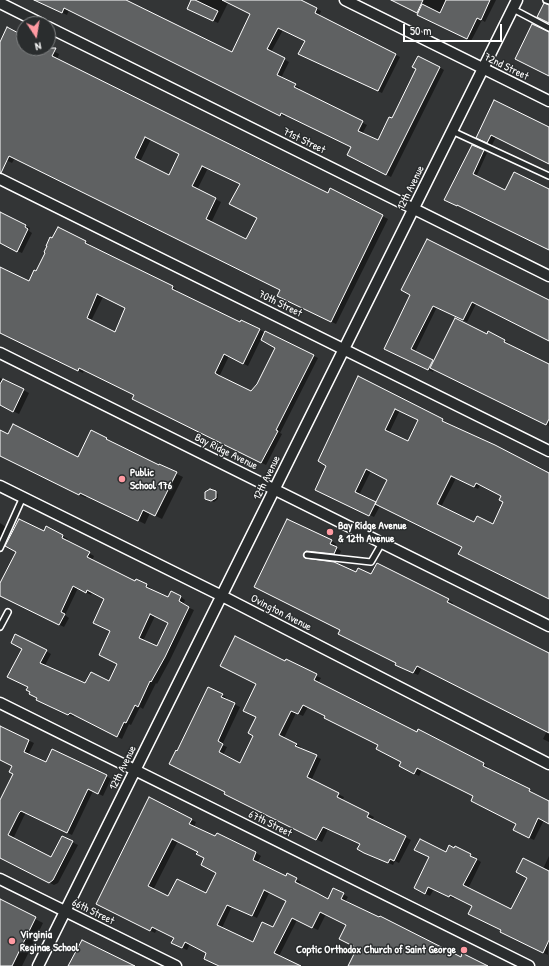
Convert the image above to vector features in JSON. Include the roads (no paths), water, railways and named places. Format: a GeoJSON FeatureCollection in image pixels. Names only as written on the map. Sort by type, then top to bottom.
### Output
{"type":"FeatureCollection","features":[{"type":"Feature","properties":{"kind":"street","name":"72nd Street"},"geometry":{"type":"LineString","coordinates":[[345,0],[549,101]]}},
{"type":"Feature","properties":{"kind":"street"},"geometry":{"type":"LineString","coordinates":[[0,3],[26,16]]}},
{"type":"Feature","properties":{"kind":"street","name":"12th Avenue"},"geometry":{"type":"LineString","coordinates":[[38,966],[515,5]]}},
{"type":"Feature","properties":{"kind":"street","name":"71st Street"},"geometry":{"type":"LineString","coordinates":[[56,31],[549,276]]}},
{"type":"Feature","properties":{"kind":"street","name":"70th Street"},"geometry":{"type":"LineString","coordinates":[[0,179],[549,451]]}},
{"type":"Feature","properties":{"kind":"street","name":"Bay Ridge Avenue"},"geometry":{"type":"LineString","coordinates":[[0,353],[549,626]]}},
{"type":"Feature","properties":{"kind":"street","name":"Ovington Avenue"},"geometry":{"type":"LineString","coordinates":[[0,486],[222,596],[549,764]]}},
{"type":"Feature","properties":{"kind":"street","name":"67th Street"},"geometry":{"type":"LineString","coordinates":[[0,703],[529,966]]}},
{"type":"Feature","properties":{"kind":"street","name":"66th Street"},"geometry":{"type":"LineString","coordinates":[[0,879],[176,966]]}},
{"type":"Feature","properties":{"kind":"lane"},"geometry":{"type":"LineString","coordinates":[[515,5],[549,28]]}},
{"type":"Feature","properties":{"kind":"lane"},"geometry":{"type":"LineString","coordinates":[[452,131],[549,176]]}},
{"type":"Feature","properties":{"kind":"lane"},"geometry":{"type":"LineString","coordinates":[[0,548],[23,497]]}},
{"type":"Feature","properties":{"kind":"lane"},"geometry":{"type":"LineString","coordinates":[[307,554],[371,562],[382,543]]}},
{"type":"Feature","properties":{"kind":"lane"},"geometry":{"type":"LineString","coordinates":[[0,627],[8,612]]}},
{"type":"Feature","properties":{"kind":"place","name":"Public School 176"},"geometry":{"type":"Point","coordinates":[122,479]}},
{"type":"Feature","properties":{"kind":"place","name":"Bay Ridge Avenue & 12th Avenue"},"geometry":{"type":"Point","coordinates":[330,532]}},
{"type":"Feature","properties":{"kind":"place","name":"Virginia Reginae School"},"geometry":{"type":"Point","coordinates":[12,941]}},
{"type":"Feature","properties":{"kind":"place","name":"Coptic Orthodox Church of Saint George"},"geometry":{"type":"Point","coordinates":[464,950]}}]}
